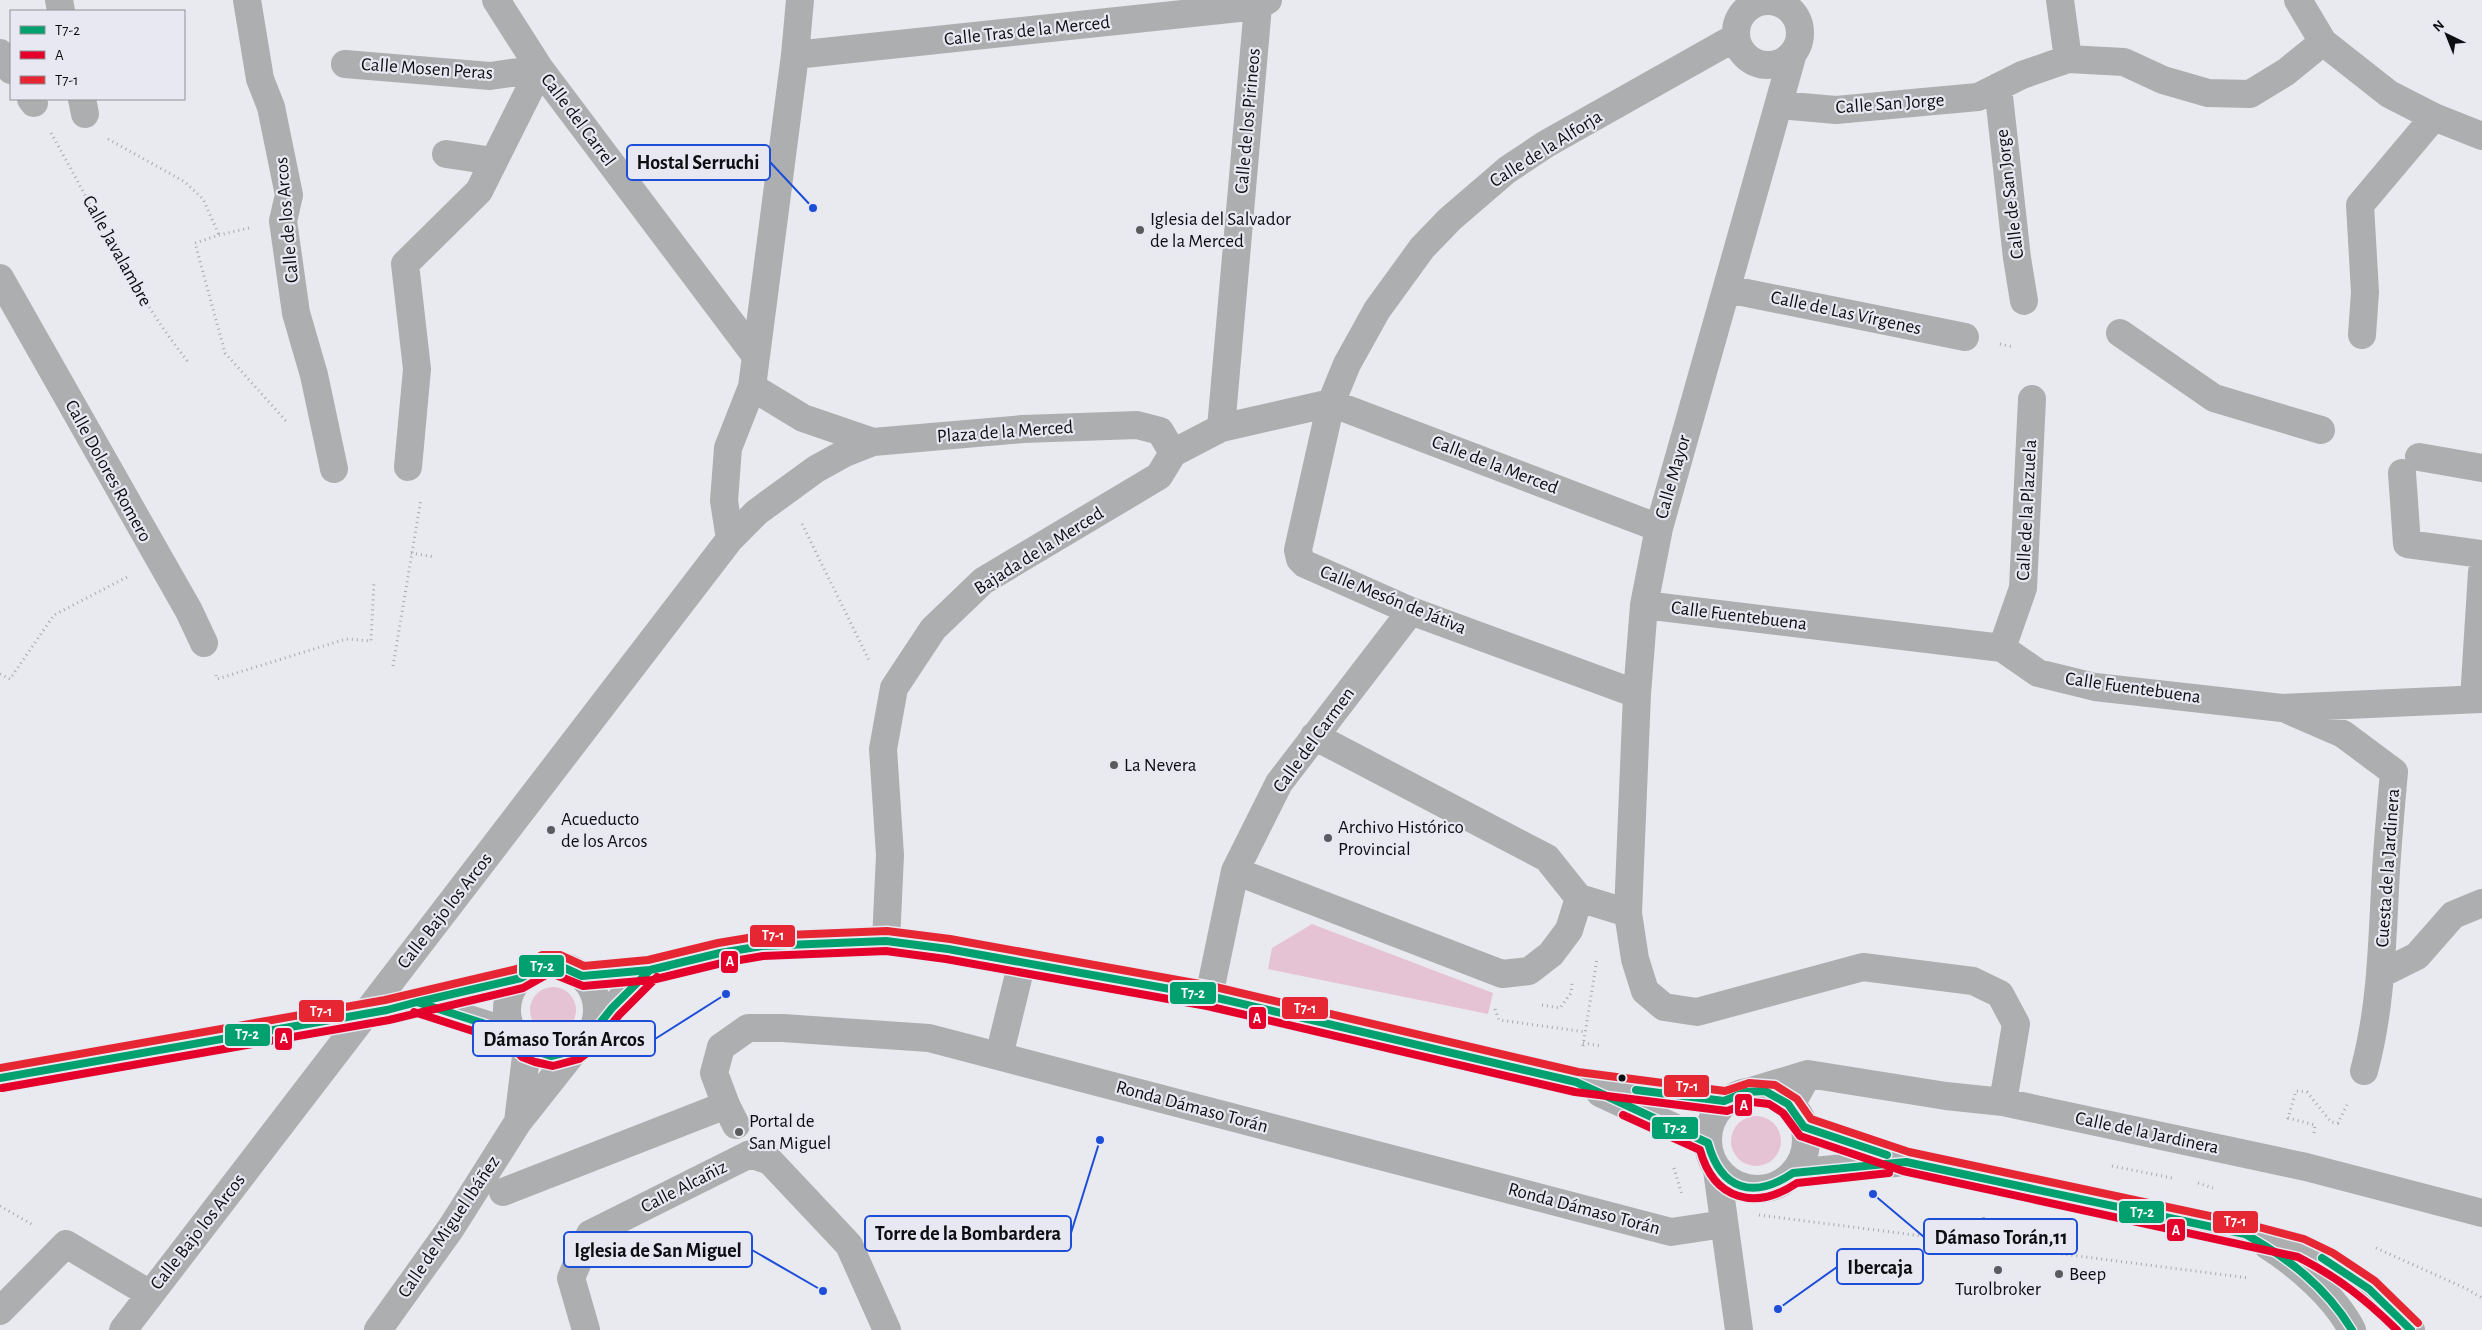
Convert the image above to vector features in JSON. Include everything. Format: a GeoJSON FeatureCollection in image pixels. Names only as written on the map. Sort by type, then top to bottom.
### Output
{"type":"FeatureCollection","features":[{"type":"Feature","properties":{"kind":"main road"},"geometry":{"type":"LineString","coordinates":[[582,976],[650,970],[720,952],[762,946],[886,941],[1022,962],[1208,996],[1576,1082],[1738,1096],[1763,1092],[1778,1096],[1797,1116],[1906,1162],[2245,1234],[2301,1248],[2327,1261],[2369,1289],[2411,1330]]}},
{"type":"Feature","properties":{"kind":"main road"},"geometry":{"type":"LineString","coordinates":[[520,1040],[507,1019],[507,1004],[512,990],[521,978],[532,970],[544,965],[558,965],[570,968],[582,976],[592,987],[597,1001],[597,1017],[584,1040]]}},
{"type":"Feature","properties":{"kind":"main road"},"geometry":{"type":"LineString","coordinates":[[417,1002],[520,1040],[551,1056],[563,1054],[584,1040],[612,1008],[650,970]]}},
{"type":"Feature","properties":{"kind":"main road"},"geometry":{"type":"LineString","coordinates":[[0,1078],[387,1010],[521,978]]}},
{"type":"Feature","properties":{"kind":"main road"},"geometry":{"type":"LineString","coordinates":[[1576,1082],[1708,1143]]}},
{"type":"Feature","properties":{"kind":"main road"},"geometry":{"type":"LineString","coordinates":[[1738,1096],[1716,1112],[1710,1127],[1708,1143],[1710,1157],[1717,1170],[1734,1183],[1754,1190],[1769,1188],[1782,1182],[1793,1173],[1802,1159],[1806,1143],[1797,1116]]}},
{"type":"Feature","properties":{"kind":"main road"},"geometry":{"type":"LineString","coordinates":[[1793,1173],[1906,1162]]}},
{"type":"Feature","properties":{"kind":"main road"},"geometry":{"type":"LineString","coordinates":[[2245,1234],[2291,1261],[2321,1290],[2352,1330]]}},
{"type":"Feature","properties":{"kind":"street","name":"Calle de los Arcos"},"geometry":{"type":"LineString","coordinates":[[247,0],[260,79],[271,107],[288,195],[284,221],[296,313],[314,375],[334,469]]}},
{"type":"Feature","properties":{"kind":"street","name":"Calle del Carrel"},"geometry":{"type":"LineString","coordinates":[[496,0],[540,69],[756,356]]}},
{"type":"Feature","properties":{"kind":"street"},"geometry":{"type":"LineString","coordinates":[[730,539],[724,501],[728,448],[752,387],[795,55],[800,0]]}},
{"type":"Feature","properties":{"kind":"street"},"geometry":{"type":"LineString","coordinates":[[1773,0],[1794,12],[1799,22],[1799,44],[1785,60],[1774,65],[1764,65],[1745,56],[1736,37],[1736,27],[1746,9],[1754,3],[1773,0]]}},
{"type":"Feature","properties":{"kind":"street"},"geometry":{"type":"LineString","coordinates":[[2060,0],[2068,59],[2124,62],[2163,80],[2208,93],[2250,94],[2286,72],[2323,42]]}},
{"type":"Feature","properties":{"kind":"street"},"geometry":{"type":"LineString","coordinates":[[2298,0],[2323,42],[2389,94],[2434,117],[2478,133]]}},
{"type":"Feature","properties":{"kind":"street","name":"Calle Tras de la Merced"},"geometry":{"type":"LineString","coordinates":[[795,55],[1263,3]]}},
{"type":"Feature","properties":{"kind":"street","name":"Calle de los Pirineos"},"geometry":{"type":"LineString","coordinates":[[1221,428],[1263,3]]}},
{"type":"Feature","properties":{"kind":"street","name":"Calle de la Alforja"},"geometry":{"type":"LineString","coordinates":[[1331,403],[1347,364],[1377,310],[1422,248],[1478,192],[1546,144],[1736,37]]}},
{"type":"Feature","properties":{"kind":"street"},"geometry":{"type":"LineString","coordinates":[[0,53],[10,68]]}},
{"type":"Feature","properties":{"kind":"street","name":"Calle Mayor"},"geometry":{"type":"LineString","coordinates":[[1628,913],[1637,694],[1644,605],[1658,528],[1793,53]]}},
{"type":"Feature","properties":{"kind":"street","name":"Calle San Jorge"},"geometry":{"type":"LineString","coordinates":[[1779,105],[1836,110],[1978,96],[2022,75],[2068,59]]}},
{"type":"Feature","properties":{"kind":"street","name":"Calle Mosen Peras"},"geometry":{"type":"LineString","coordinates":[[345,64],[490,76],[540,69]]}},
{"type":"Feature","properties":{"kind":"street"},"geometry":{"type":"LineString","coordinates":[[410,455],[417,369],[406,264],[479,191],[540,69]]}},
{"type":"Feature","properties":{"kind":"street","name":"Calle de San Jorge"},"geometry":{"type":"LineString","coordinates":[[1998,87],[2017,258],[2024,301]]}},
{"type":"Feature","properties":{"kind":"street"},"geometry":{"type":"LineString","coordinates":[[2362,335],[2365,292],[2360,205],[2434,117]]}},
{"type":"Feature","properties":{"kind":"street"},"geometry":{"type":"LineString","coordinates":[[446,154],[493,161]]}},
{"type":"Feature","properties":{"kind":"street","name":"Calle de Las Vírgenes"},"geometry":{"type":"LineString","coordinates":[[1727,289],[1965,337]]}},
{"type":"Feature","properties":{"kind":"street","name":"Calle Dolores Romero"},"geometry":{"type":"LineString","coordinates":[[3,291],[158,561],[189,611],[204,643]]}},
{"type":"Feature","properties":{"kind":"street"},"geometry":{"type":"LineString","coordinates":[[2120,333],[2214,398],[2321,430]]}},
{"type":"Feature","properties":{"kind":"street","name":"Plaza de la Merced"},"geometry":{"type":"LineString","coordinates":[[752,387],[803,418],[873,442]]}},
{"type":"Feature","properties":{"kind":"street","name":"Calle de la Plazuela"},"geometry":{"type":"LineString","coordinates":[[2002,648],[2023,588],[2032,399]]}},
{"type":"Feature","properties":{"kind":"street"},"geometry":{"type":"LineString","coordinates":[[1173,453],[1221,428],[1331,403]]}},
{"type":"Feature","properties":{"kind":"street","name":"Calle de la Merced"},"geometry":{"type":"LineString","coordinates":[[1331,403],[1658,528]]}},
{"type":"Feature","properties":{"kind":"street","name":"Calle Mesón de Játiva"},"geometry":{"type":"LineString","coordinates":[[1331,403],[1298,550],[1300,558],[1305,564],[1411,611],[1637,694]]}},
{"type":"Feature","properties":{"kind":"street","name":"Plaza de la Merced"},"geometry":{"type":"LineString","coordinates":[[730,539],[757,512],[816,469],[845,453],[873,442],[1023,429],[1137,425],[1160,431],[1173,453]]}},
{"type":"Feature","properties":{"kind":"street","name":"Bajada de la Merced"},"geometry":{"type":"LineString","coordinates":[[886,941],[890,855],[884,749],[894,688],[933,629],[983,581],[1159,476],[1173,453]]}},
{"type":"Feature","properties":{"kind":"street"},"geometry":{"type":"LineString","coordinates":[[2482,468],[2410,465],[2407,544],[2482,554]]}},
{"type":"Feature","properties":{"kind":"street","name":"Calle Bajo los Arcos"},"geometry":{"type":"LineString","coordinates":[[123,1330],[730,539]]}},
{"type":"Feature","properties":{"kind":"street"},"geometry":{"type":"LineString","coordinates":[[2478,699],[2482,572]]}},
{"type":"Feature","properties":{"kind":"street","name":"Calle Fuentebuena"},"geometry":{"type":"LineString","coordinates":[[1644,605],[2002,648],[2038,673],[2094,687],[2282,708],[2478,699]]}},
{"type":"Feature","properties":{"kind":"street","name":"Calle del Carmen"},"geometry":{"type":"LineString","coordinates":[[1208,996],[1235,871],[1279,783],[1411,611]]}},
{"type":"Feature","properties":{"kind":"street","name":"Cuesta de la Jardinera"},"geometry":{"type":"LineString","coordinates":[[2282,708],[2343,734],[2394,772],[2386,870],[2382,974],[2372,1042],[2364,1071]]}},
{"type":"Feature","properties":{"kind":"street"},"geometry":{"type":"LineString","coordinates":[[1314,736],[1547,858],[1579,898],[1628,913],[1635,959],[1645,991],[1664,1007],[1697,1012],[1863,968],[1974,982],[2000,994],[2016,1024],[2002,1102]]}},
{"type":"Feature","properties":{"kind":"street"},"geometry":{"type":"LineString","coordinates":[[1235,871],[1502,974],[1529,971],[1551,954],[1570,930],[1579,898]]}},
{"type":"Feature","properties":{"kind":"street","name":"Cuesta de la Jardinera"},"geometry":{"type":"LineString","coordinates":[[2382,974],[2417,956],[2453,915],[2482,903]]}},
{"type":"Feature","properties":{"kind":"street"},"geometry":{"type":"LineString","coordinates":[[999,1056],[1022,962]]}},
{"type":"Feature","properties":{"kind":"street","name":"Ronda Dámaso Torán"},"geometry":{"type":"LineString","coordinates":[[738,1130],[714,1073],[721,1047],[748,1028],[783,1028],[929,1038],[1671,1232],[1724,1224]]}},
{"type":"Feature","properties":{"kind":"street","name":"Calle de Miguel Ibáñez"},"geometry":{"type":"LineString","coordinates":[[518,1122],[520,1040]]}},
{"type":"Feature","properties":{"kind":"street","name":"Calle de Miguel Ibáñez"},"geometry":{"type":"LineString","coordinates":[[378,1330],[451,1228],[518,1122],[584,1040]]}},
{"type":"Feature","properties":{"kind":"street"},"geometry":{"type":"LineString","coordinates":[[1797,1116],[1808,1074]]}},
{"type":"Feature","properties":{"kind":"street","name":"Calle de la Jardinera"},"geometry":{"type":"LineString","coordinates":[[1738,1096],[1808,1074],[1946,1096],[2002,1102],[2306,1167],[2482,1213]]}},
{"type":"Feature","properties":{"kind":"street"},"geometry":{"type":"LineString","coordinates":[[503,1192],[738,1130]]}},
{"type":"Feature","properties":{"kind":"street","name":"Calle Alcañiz"},"geometry":{"type":"LineString","coordinates":[[586,1330],[571,1278],[590,1234],[738,1130],[849,1245],[887,1330]]}},
{"type":"Feature","properties":{"kind":"street"},"geometry":{"type":"LineString","coordinates":[[1717,1170],[1739,1330]]}},
{"type":"Feature","properties":{"kind":"street"},"geometry":{"type":"LineString","coordinates":[[0,1311],[66,1244],[150,1294]]}},
{"type":"Feature","properties":{"kind":"path","name":"Calle Javalambre"},"geometry":{"type":"LineString","coordinates":[[52,133],[132,281],[162,330],[189,363]]}},
{"type":"Feature","properties":{"kind":"path"},"geometry":{"type":"LineString","coordinates":[[108,138],[184,182],[204,199],[219,235],[195,243],[225,353],[290,426]]}},
{"type":"Feature","properties":{"kind":"path"},"geometry":{"type":"LineString","coordinates":[[393,666],[418,521]]}},
{"type":"Feature","properties":{"kind":"path"},"geometry":{"type":"LineString","coordinates":[[816,551],[873,667]]}},
{"type":"Feature","properties":{"kind":"path"},"geometry":{"type":"LineString","coordinates":[[411,553],[434,557]]}},
{"type":"Feature","properties":{"kind":"path"},"geometry":{"type":"LineString","coordinates":[[0,674],[10,679],[54,615],[158,561]]}},
{"type":"Feature","properties":{"kind":"path"},"geometry":{"type":"LineString","coordinates":[[204,643],[217,679],[346,639],[371,641],[374,581]]}},
{"type":"Feature","properties":{"kind":"path"},"geometry":{"type":"LineString","coordinates":[[1586,1032],[1598,952]]}},
{"type":"Feature","properties":{"kind":"path"},"geometry":{"type":"LineString","coordinates":[[2306,1167],[2315,1125],[2288,1118],[2296,1091],[2307,1092],[2331,1122],[2338,1123],[2364,1071]]}},
{"type":"Feature","properties":{"kind":"path"},"geometry":{"type":"LineString","coordinates":[[1724,1224],[1758,1215],[1769,1215],[2255,1280]]}},
{"type":"Feature","properties":{"kind":"path"},"geometry":{"type":"LineString","coordinates":[[2408,1262],[2482,1298]]}},
{"type":"Feature","properties":{"kind":"shaded area"},"geometry":{"type":"Polygon","coordinates":[[[1312,924],[1493,993],[1488,1014],[1268,969],[1272,948],[1312,924]]]}},
{"type":"Feature","properties":{"kind":"shaded area"},"geometry":{"type":"Polygon","coordinates":[[[553,987],[566,991],[572,997],[576,1010],[572,1023],[566,1029],[553,1033],[540,1029],[534,1023],[530,1010],[534,997],[540,991],[553,987]]]}},
{"type":"Feature","properties":{"kind":"shaded area"},"geometry":{"type":"Polygon","coordinates":[[[1756,1116],[1774,1123],[1781,1141],[1774,1159],[1756,1166],[1738,1159],[1731,1141],[1738,1123],[1756,1116]]]}},
{"type":"Feature","properties":{"kind":"transit line","name":"T7-1"},"geometry":{"type":"LineString","coordinates":[[0,1068],[385,1000],[517,969],[542,955],[560,955],[584,966],[648,960],[718,943],[760,936],[887,931],[950,939],[1211,986],[1578,1072],[1725,1091],[1749,1083],[1775,1085],[1797,1099],[1811,1119],[1909,1152],[2247,1224],[2304,1239],[2333,1253],[2375,1281],[2418,1323]]}},
{"type":"Feature","properties":{"kind":"transit line","name":"T7-2"},"geometry":{"type":"LineString","coordinates":[[0,1078],[387,1010],[417,1002],[513,1033],[527,1048],[551,1056],[575,1050],[585,1042],[612,1008],[650,970],[720,953],[762,946],[886,941],[948,949],[1209,996],[1576,1082],[1708,1143],[1721,1171],[1740,1186],[1752,1188],[1765,1186],[1793,1173],[1906,1162],[2245,1234],[2276,1253],[2305,1275],[2330,1300],[2352,1330]]}},
{"type":"Feature","properties":{"kind":"transit line","name":"A"},"geometry":{"type":"LineString","coordinates":[[2,1088],[389,1020],[523,988],[546,975],[556,975],[583,986],[652,980],[722,963],[763,956],[886,951],[946,959],[1207,1006],[1575,1092],[1727,1111],[1752,1102],[1769,1104],[1783,1113],[1800,1136],[1903,1171],[2298,1257],[2350,1289],[2397,1330]]}},
{"type":"Feature","properties":{"kind":"transit line","name":"T7-2"},"geometry":{"type":"LineString","coordinates":[[418,1002],[521,978],[544,965],[558,965],[582,976],[650,970],[668,966]]}},
{"type":"Feature","properties":{"kind":"transit line","name":"A"},"geometry":{"type":"LineString","coordinates":[[414,1012],[507,1042],[522,1057],[553,1066],[579,1059],[591,1050],[619,1015],[657,977]]}},
{"type":"Feature","properties":{"kind":"transit line","name":"T7-2"},"geometry":{"type":"LineString","coordinates":[[1636,1090],[1724,1101],[1746,1092],[1765,1091],[1788,1104],[1804,1127],[1887,1155]]}},
{"type":"Feature","properties":{"kind":"transit line","name":"A"},"geometry":{"type":"LineString","coordinates":[[1623,1115],[1700,1150],[1706,1167],[1715,1180],[1726,1190],[1738,1196],[1766,1197],[1781,1192],[1797,1183],[1889,1173]]}},
{"type":"Feature","properties":{"kind":"transit line","name":"T7-2"},"geometry":{"type":"LineString","coordinates":[[2322,1258],[2369,1289],[2411,1330]]}},
{"type":"Feature","properties":{"kind":"place","name":"Hostal Serruchi"},"geometry":{"type":"Point","coordinates":[813,208]}},
{"type":"Feature","properties":{"kind":"place","name":"Iglesia del Salvador de la Merced"},"geometry":{"type":"Point","coordinates":[1140,230]}},
{"type":"Feature","properties":{"kind":"place","name":"La Nevera"},"geometry":{"type":"Point","coordinates":[1114,765]}},
{"type":"Feature","properties":{"kind":"place","name":"Acueducto de los Arcos"},"geometry":{"type":"Point","coordinates":[551,830]}},
{"type":"Feature","properties":{"kind":"place","name":"Archivo Histórico Provincial"},"geometry":{"type":"Point","coordinates":[1328,838]}},
{"type":"Feature","properties":{"kind":"place","name":"Dámaso Torán Arcos"},"geometry":{"type":"Point","coordinates":[726,994]}},
{"type":"Feature","properties":{"kind":"place","name":"Portal de San Miguel"},"geometry":{"type":"Point","coordinates":[739,1132]}},
{"type":"Feature","properties":{"kind":"place","name":"Torre de la Bombardera"},"geometry":{"type":"Point","coordinates":[1100,1140]}},
{"type":"Feature","properties":{"kind":"place","name":"Dámaso Torán,11"},"geometry":{"type":"Point","coordinates":[1873,1194]}},
{"type":"Feature","properties":{"kind":"place","name":"Turolbroker"},"geometry":{"type":"Point","coordinates":[1998,1270]}},
{"type":"Feature","properties":{"kind":"place","name":"Beep"},"geometry":{"type":"Point","coordinates":[2059,1274]}},
{"type":"Feature","properties":{"kind":"place","name":"Iglesia de San Miguel"},"geometry":{"type":"Point","coordinates":[823,1291]}},
{"type":"Feature","properties":{"kind":"place","name":"Ibercaja"},"geometry":{"type":"Point","coordinates":[1778,1309]}}]}
